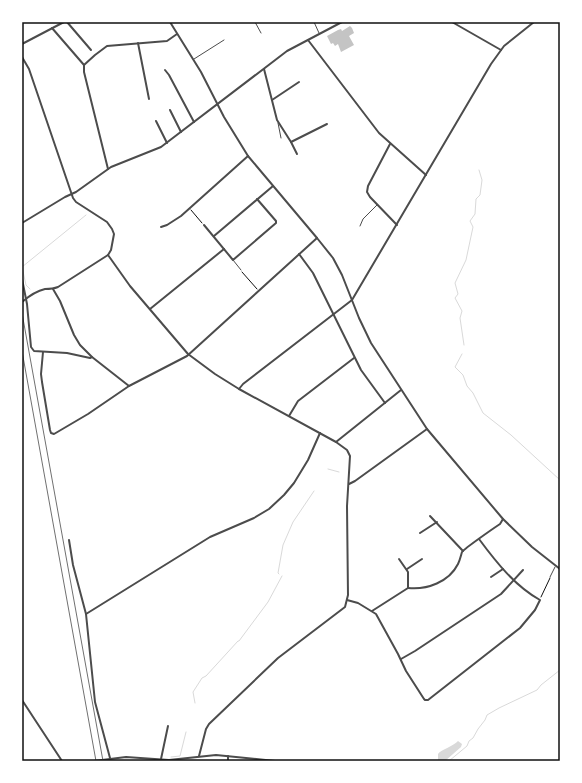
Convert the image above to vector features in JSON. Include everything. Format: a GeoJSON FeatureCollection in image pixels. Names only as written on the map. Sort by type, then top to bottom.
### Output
{"type":"FeatureCollection","features":[{"type":"Feature","properties":{"kind":"street"},"geometry":{"type":"LineString","coordinates":[[22,44],[64,22]]}},
{"type":"Feature","properties":{"kind":"street"},"geometry":{"type":"LineString","coordinates":[[68,22],[91,50]]}},
{"type":"Feature","properties":{"kind":"street"},"geometry":{"type":"LineString","coordinates":[[170,22],[193,59],[217,104],[248,156],[329,253],[339,269],[368,338],[427,429],[503,519],[532,547],[560,569]]}},
{"type":"Feature","properties":{"kind":"street"},"geometry":{"type":"LineString","coordinates":[[22,223],[72,194],[108,169],[155,150],[167,143],[287,51],[342,22]]}},
{"type":"Feature","properties":{"kind":"street"},"geometry":{"type":"LineString","coordinates":[[452,22],[501,50]]}},
{"type":"Feature","properties":{"kind":"street"},"geometry":{"type":"LineString","coordinates":[[240,389],[244,384],[352,300],[491,64],[501,50],[511,40],[534,22]]}},
{"type":"Feature","properties":{"kind":"street"},"geometry":{"type":"LineString","coordinates":[[52,28],[84,65],[84,72],[108,169]]}},
{"type":"Feature","properties":{"kind":"street"},"geometry":{"type":"LineString","coordinates":[[84,65],[108,46],[166,41],[177,34]]}},
{"type":"Feature","properties":{"kind":"street"},"geometry":{"type":"LineString","coordinates":[[308,40],[375,128],[390,144],[426,175]]}},
{"type":"Feature","properties":{"kind":"street"},"geometry":{"type":"LineString","coordinates":[[138,43],[149,99]]}},
{"type":"Feature","properties":{"kind":"street"},"geometry":{"type":"LineString","coordinates":[[22,57],[29,69],[76,202],[107,222],[114,231],[110,253],[108,255],[52,289],[38,291],[22,302]]}},
{"type":"Feature","properties":{"kind":"street"},"geometry":{"type":"LineString","coordinates":[[264,69],[277,120],[297,154]]}},
{"type":"Feature","properties":{"kind":"street"},"geometry":{"type":"LineString","coordinates":[[165,70],[194,122]]}},
{"type":"Feature","properties":{"kind":"street"},"geometry":{"type":"LineString","coordinates":[[272,100],[299,82]]}},
{"type":"Feature","properties":{"kind":"street"},"geometry":{"type":"LineString","coordinates":[[170,110],[181,132]]}},
{"type":"Feature","properties":{"kind":"street"},"geometry":{"type":"LineString","coordinates":[[156,121],[167,143]]}},
{"type":"Feature","properties":{"kind":"street"},"geometry":{"type":"LineString","coordinates":[[291,142],[327,124]]}},
{"type":"Feature","properties":{"kind":"street"},"geometry":{"type":"LineString","coordinates":[[390,144],[367,189],[370,197],[397,225]]}},
{"type":"Feature","properties":{"kind":"street"},"geometry":{"type":"LineString","coordinates":[[161,227],[178,218],[248,156]]}},
{"type":"Feature","properties":{"kind":"street"},"geometry":{"type":"LineString","coordinates":[[214,236],[273,186]]}},
{"type":"Feature","properties":{"kind":"street"},"geometry":{"type":"LineString","coordinates":[[204,225],[233,260],[276,223],[276,221],[257,199]]}},
{"type":"Feature","properties":{"kind":"street"},"geometry":{"type":"LineString","coordinates":[[43,352],[41,374],[42,382],[50,430],[52,434],[56,434],[130,386],[188,354],[317,238]]}},
{"type":"Feature","properties":{"kind":"street"},"geometry":{"type":"LineString","coordinates":[[150,309],[224,249]]}},
{"type":"Feature","properties":{"kind":"street"},"geometry":{"type":"LineString","coordinates":[[299,254],[309,268],[365,378],[385,402]]}},
{"type":"Feature","properties":{"kind":"street"},"geometry":{"type":"LineString","coordinates":[[108,255],[130,286],[188,354],[240,389],[336,442],[347,450],[350,456],[347,600],[345,607],[278,658],[208,724],[199,756]]}},
{"type":"Feature","properties":{"kind":"street"},"geometry":{"type":"LineString","coordinates":[[22,279],[26,298],[31,347],[34,351],[67,353],[90,358],[92,357]]}},
{"type":"Feature","properties":{"kind":"street"},"geometry":{"type":"LineString","coordinates":[[52,289],[66,311],[77,340],[92,357],[130,386]]}},
{"type":"Feature","properties":{"kind":"street"},"geometry":{"type":"LineString","coordinates":[[289,416],[298,401],[354,358]]}},
{"type":"Feature","properties":{"kind":"street"},"geometry":{"type":"LineString","coordinates":[[336,442],[401,390]]}},
{"type":"Feature","properties":{"kind":"street"},"geometry":{"type":"LineString","coordinates":[[349,484],[427,429]]}},
{"type":"Feature","properties":{"kind":"street"},"geometry":{"type":"LineString","coordinates":[[86,614],[210,537],[254,518],[269,508],[284,495],[294,483],[308,460],[320,434]]}},
{"type":"Feature","properties":{"kind":"street"},"geometry":{"type":"LineString","coordinates":[[430,516],[463,551]]}},
{"type":"Feature","properties":{"kind":"street"},"geometry":{"type":"LineString","coordinates":[[372,611],[408,588],[423,588],[441,582],[458,565],[463,551],[500,524],[503,519]]}},
{"type":"Feature","properties":{"kind":"street"},"geometry":{"type":"LineString","coordinates":[[420,533],[437,522]]}},
{"type":"Feature","properties":{"kind":"street"},"geometry":{"type":"LineString","coordinates":[[347,600],[358,603],[376,614],[401,659],[406,672],[425,700],[428,700],[520,628],[535,610],[540,600],[532,595],[503,569],[479,539]]}},
{"type":"Feature","properties":{"kind":"street"},"geometry":{"type":"LineString","coordinates":[[69,540],[73,565],[86,614],[95,702],[110,758]]}},
{"type":"Feature","properties":{"kind":"street"},"geometry":{"type":"LineString","coordinates":[[399,559],[408,572],[408,588]]}},
{"type":"Feature","properties":{"kind":"street"},"geometry":{"type":"LineString","coordinates":[[407,569],[422,559]]}},
{"type":"Feature","properties":{"kind":"street"},"geometry":{"type":"LineString","coordinates":[[491,577],[503,569]]}},
{"type":"Feature","properties":{"kind":"street"},"geometry":{"type":"LineString","coordinates":[[401,659],[450,629],[501,594],[523,570]]}},
{"type":"Feature","properties":{"kind":"street"},"geometry":{"type":"LineString","coordinates":[[22,700],[62,761]]}},
{"type":"Feature","properties":{"kind":"street"},"geometry":{"type":"LineString","coordinates":[[161,759],[168,726]]}},
{"type":"Feature","properties":{"kind":"street"},"geometry":{"type":"LineString","coordinates":[[94,761],[110,758],[142,757],[176,759],[199,756],[228,756],[275,761]]}},
{"type":"Feature","properties":{"kind":"street"},"geometry":{"type":"LineString","coordinates":[[228,756],[228,761]]}},
{"type":"Feature","properties":{"kind":"lane"},"geometry":{"type":"LineString","coordinates":[[256,22],[261,33]]}},
{"type":"Feature","properties":{"kind":"lane"},"geometry":{"type":"LineString","coordinates":[[314,22],[319,34]]}},
{"type":"Feature","properties":{"kind":"lane"},"geometry":{"type":"LineString","coordinates":[[193,59],[224,40]]}},
{"type":"Feature","properties":{"kind":"lane"},"geometry":{"type":"LineString","coordinates":[[277,120],[281,138]]}},
{"type":"Feature","properties":{"kind":"lane"},"geometry":{"type":"LineString","coordinates":[[360,226],[363,219],[378,205]]}},
{"type":"Feature","properties":{"kind":"lane"},"geometry":{"type":"LineString","coordinates":[[233,260],[241,270]]}},
{"type":"Feature","properties":{"kind":"lane"},"geometry":{"type":"LineString","coordinates":[[550,577],[556,566]]}},
{"type":"Feature","properties":{"kind":"path"},"geometry":{"type":"LineString","coordinates":[[190,208],[204,225]]}},
{"type":"Feature","properties":{"kind":"path"},"geometry":{"type":"LineString","coordinates":[[241,270],[258,291]]}},
{"type":"Feature","properties":{"kind":"path"},"geometry":{"type":"LineString","coordinates":[[540,600],[550,577]]}},
{"type":"Feature","properties":{"kind":"shaded area"},"geometry":{"type":"Polygon","coordinates":[[[458,741],[462,744],[461,747],[445,761],[438,761],[439,752],[458,741]]]}},
{"type":"Feature","properties":{"kind":"building"},"geometry":{"type":"Polygon","coordinates":[[[350,26],[354,33],[349,36],[354,45],[341,52],[338,44],[335,46],[333,43],[331,44],[327,36],[341,29],[342,31],[350,26]]]}},
{"type":"Feature","properties":{"kind":"waterway"},"geometry":{"type":"LineString","coordinates":[[464,345],[460,318],[462,311],[455,298],[458,294],[455,283],[466,260],[473,227],[470,221],[475,214],[476,199],[480,195],[482,180],[479,170]]}},
{"type":"Feature","properties":{"kind":"waterway"},"geometry":{"type":"LineString","coordinates":[[30,289],[26,285],[22,267],[86,215]]}},
{"type":"Feature","properties":{"kind":"waterway"},"geometry":{"type":"LineString","coordinates":[[462,354],[455,367],[463,375],[467,386],[473,393],[483,413],[511,435],[560,480]]}},
{"type":"Feature","properties":{"kind":"waterway"},"geometry":{"type":"LineString","coordinates":[[328,469],[339,472]]}},
{"type":"Feature","properties":{"kind":"waterway"},"geometry":{"type":"LineString","coordinates":[[279,574],[283,545],[293,522],[314,491]]}},
{"type":"Feature","properties":{"kind":"waterway"},"geometry":{"type":"LineString","coordinates":[[195,703],[193,692],[202,678],[206,676],[239,641],[268,602],[282,576]]}},
{"type":"Feature","properties":{"kind":"waterway"},"geometry":{"type":"LineString","coordinates":[[449,761],[467,746],[487,715],[537,690],[560,670]]}},
{"type":"Feature","properties":{"kind":"waterway"},"geometry":{"type":"LineString","coordinates":[[171,757],[180,756],[186,732]]}},
{"type":"Feature","properties":{"kind":"railway"},"geometry":{"type":"LineString","coordinates":[[22,313],[103,761]]}},
{"type":"Feature","properties":{"kind":"railway"},"geometry":{"type":"LineString","coordinates":[[22,351],[96,761]]}}]}
